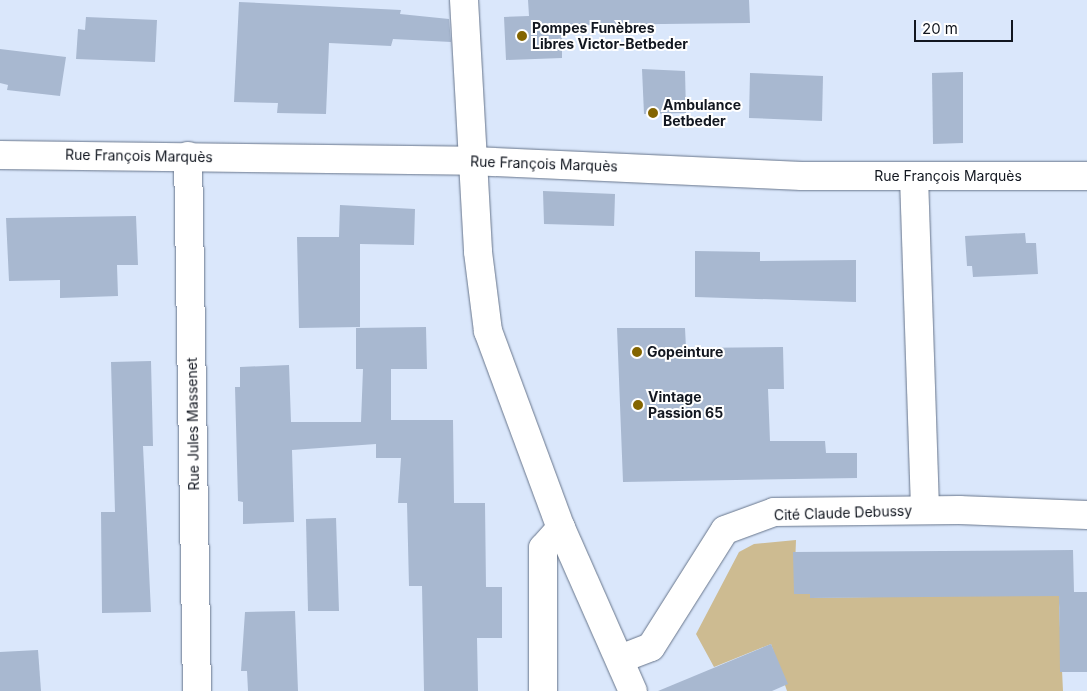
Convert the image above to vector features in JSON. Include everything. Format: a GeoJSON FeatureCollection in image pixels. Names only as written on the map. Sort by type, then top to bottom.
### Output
{"type":"FeatureCollection","features":[{"type":"Feature","properties":{"kind":"street"},"geometry":{"type":"LineString","coordinates":[[464,0],[472,161],[488,331],[561,528],[633,691]]}},
{"type":"Feature","properties":{"kind":"street","name":"Rue François Marquès"},"geometry":{"type":"LineString","coordinates":[[0,155],[472,161],[914,177],[1087,176]]}},
{"type":"Feature","properties":{"kind":"street","name":"Rue Jules Massenet"},"geometry":{"type":"LineString","coordinates":[[188,156],[197,691]]}},
{"type":"Feature","properties":{"kind":"street","name":"Cité Claude Debussy"},"geometry":{"type":"LineString","coordinates":[[914,177],[925,510]]}},
{"type":"Feature","properties":{"kind":"street","name":"Cité Claude Debussy"},"geometry":{"type":"LineString","coordinates":[[620,659],[651,647],[725,530],[774,512],[925,510],[1087,516]]}},
{"type":"Feature","properties":{"kind":"street"},"geometry":{"type":"LineString","coordinates":[[543,691],[543,548],[561,528]]}},
{"type":"Feature","properties":{"kind":"shaded area"},"geometry":{"type":"Polygon","coordinates":[[[796,540],[794,594],[810,594],[810,598],[1062,594],[1059,607],[1063,691],[787,691],[771,644],[714,667],[696,634],[739,552],[754,544],[796,540]]]}},
{"type":"Feature","properties":{"kind":"building"},"geometry":{"type":"Polygon","coordinates":[[[528,0],[749,0],[750,23],[576,25],[562,28],[562,58],[506,60],[504,17],[529,16],[528,0]]]}},
{"type":"Feature","properties":{"kind":"building"},"geometry":{"type":"Polygon","coordinates":[[[239,2],[401,10],[400,14],[449,19],[451,42],[393,39],[391,46],[329,43],[326,114],[277,113],[278,103],[234,102],[239,2]]]}},
{"type":"Feature","properties":{"kind":"building"},"geometry":{"type":"Polygon","coordinates":[[[86,17],[157,20],[155,62],[76,59],[78,29],[85,30],[86,17]]]}},
{"type":"Feature","properties":{"kind":"building"},"geometry":{"type":"Polygon","coordinates":[[[0,49],[66,57],[60,96],[7,90],[8,85],[0,83],[0,49]]]}},
{"type":"Feature","properties":{"kind":"building"},"geometry":{"type":"Polygon","coordinates":[[[642,69],[685,71],[686,113],[644,114],[642,69]]]}},
{"type":"Feature","properties":{"kind":"building"},"geometry":{"type":"Polygon","coordinates":[[[963,72],[963,143],[933,144],[932,73],[963,72]]]}},
{"type":"Feature","properties":{"kind":"building"},"geometry":{"type":"Polygon","coordinates":[[[750,73],[823,76],[822,121],[749,118],[750,73]]]}},
{"type":"Feature","properties":{"kind":"building"},"geometry":{"type":"Polygon","coordinates":[[[543,191],[615,194],[614,226],[544,224],[543,191]]]}},
{"type":"Feature","properties":{"kind":"building"},"geometry":{"type":"Polygon","coordinates":[[[340,205],[415,209],[414,245],[360,244],[360,327],[299,328],[297,237],[339,237],[340,205]]]}},
{"type":"Feature","properties":{"kind":"building"},"geometry":{"type":"Polygon","coordinates":[[[136,216],[138,265],[117,265],[118,296],[60,298],[60,280],[9,281],[6,218],[136,216]]]}},
{"type":"Feature","properties":{"kind":"building"},"geometry":{"type":"Polygon","coordinates":[[[1025,233],[1026,243],[1036,243],[1038,274],[973,277],[972,266],[967,266],[965,236],[1025,233]]]}},
{"type":"Feature","properties":{"kind":"building"},"geometry":{"type":"Polygon","coordinates":[[[695,251],[760,252],[760,261],[856,260],[856,302],[695,297],[695,251]]]}},
{"type":"Feature","properties":{"kind":"building"},"geometry":{"type":"Polygon","coordinates":[[[426,327],[427,369],[391,369],[391,420],[453,420],[454,503],[485,503],[486,587],[502,587],[502,638],[477,638],[478,691],[424,691],[422,586],[409,586],[407,503],[398,503],[401,458],[376,458],[376,444],[292,450],[294,522],[243,524],[243,502],[238,501],[235,387],[240,387],[240,367],[289,365],[291,422],[361,422],[363,369],[356,369],[356,328],[426,327]]]}},
{"type":"Feature","properties":{"kind":"building"},"geometry":{"type":"Polygon","coordinates":[[[617,328],[685,328],[686,348],[783,347],[784,389],[768,389],[770,441],[825,441],[826,453],[857,453],[857,478],[623,482],[617,328]]]}},
{"type":"Feature","properties":{"kind":"building"},"geometry":{"type":"Polygon","coordinates":[[[151,361],[153,446],[143,446],[151,612],[102,613],[101,512],[115,512],[111,362],[151,361]]]}},
{"type":"Feature","properties":{"kind":"building"},"geometry":{"type":"Polygon","coordinates":[[[336,518],[339,611],[308,611],[306,519],[336,518]]]}},
{"type":"Feature","properties":{"kind":"building"},"geometry":{"type":"Polygon","coordinates":[[[1073,550],[1074,592],[1087,592],[1087,672],[1060,672],[1059,596],[810,598],[810,594],[794,594],[793,552],[1073,550]]]}},
{"type":"Feature","properties":{"kind":"building"},"geometry":{"type":"Polygon","coordinates":[[[295,611],[298,691],[248,691],[247,671],[241,671],[245,612],[295,611]]]}},
{"type":"Feature","properties":{"kind":"building"},"geometry":{"type":"Polygon","coordinates":[[[771,644],[788,684],[772,691],[658,691],[771,644]]]}},
{"type":"Feature","properties":{"kind":"building"},"geometry":{"type":"Polygon","coordinates":[[[38,650],[41,691],[0,691],[0,652],[38,650]]]}},
{"type":"Feature","properties":{"kind":"place","name":"Pompes Funèbres Libres Victor-Betbeder"},"geometry":{"type":"Point","coordinates":[522,36]}},
{"type":"Feature","properties":{"kind":"place","name":"Ambulance Betbeder"},"geometry":{"type":"Point","coordinates":[653,113]}},
{"type":"Feature","properties":{"kind":"place","name":"Gopeinture"},"geometry":{"type":"Point","coordinates":[637,352]}},
{"type":"Feature","properties":{"kind":"place","name":"Vintage Passion 65"},"geometry":{"type":"Point","coordinates":[638,405]}}]}
